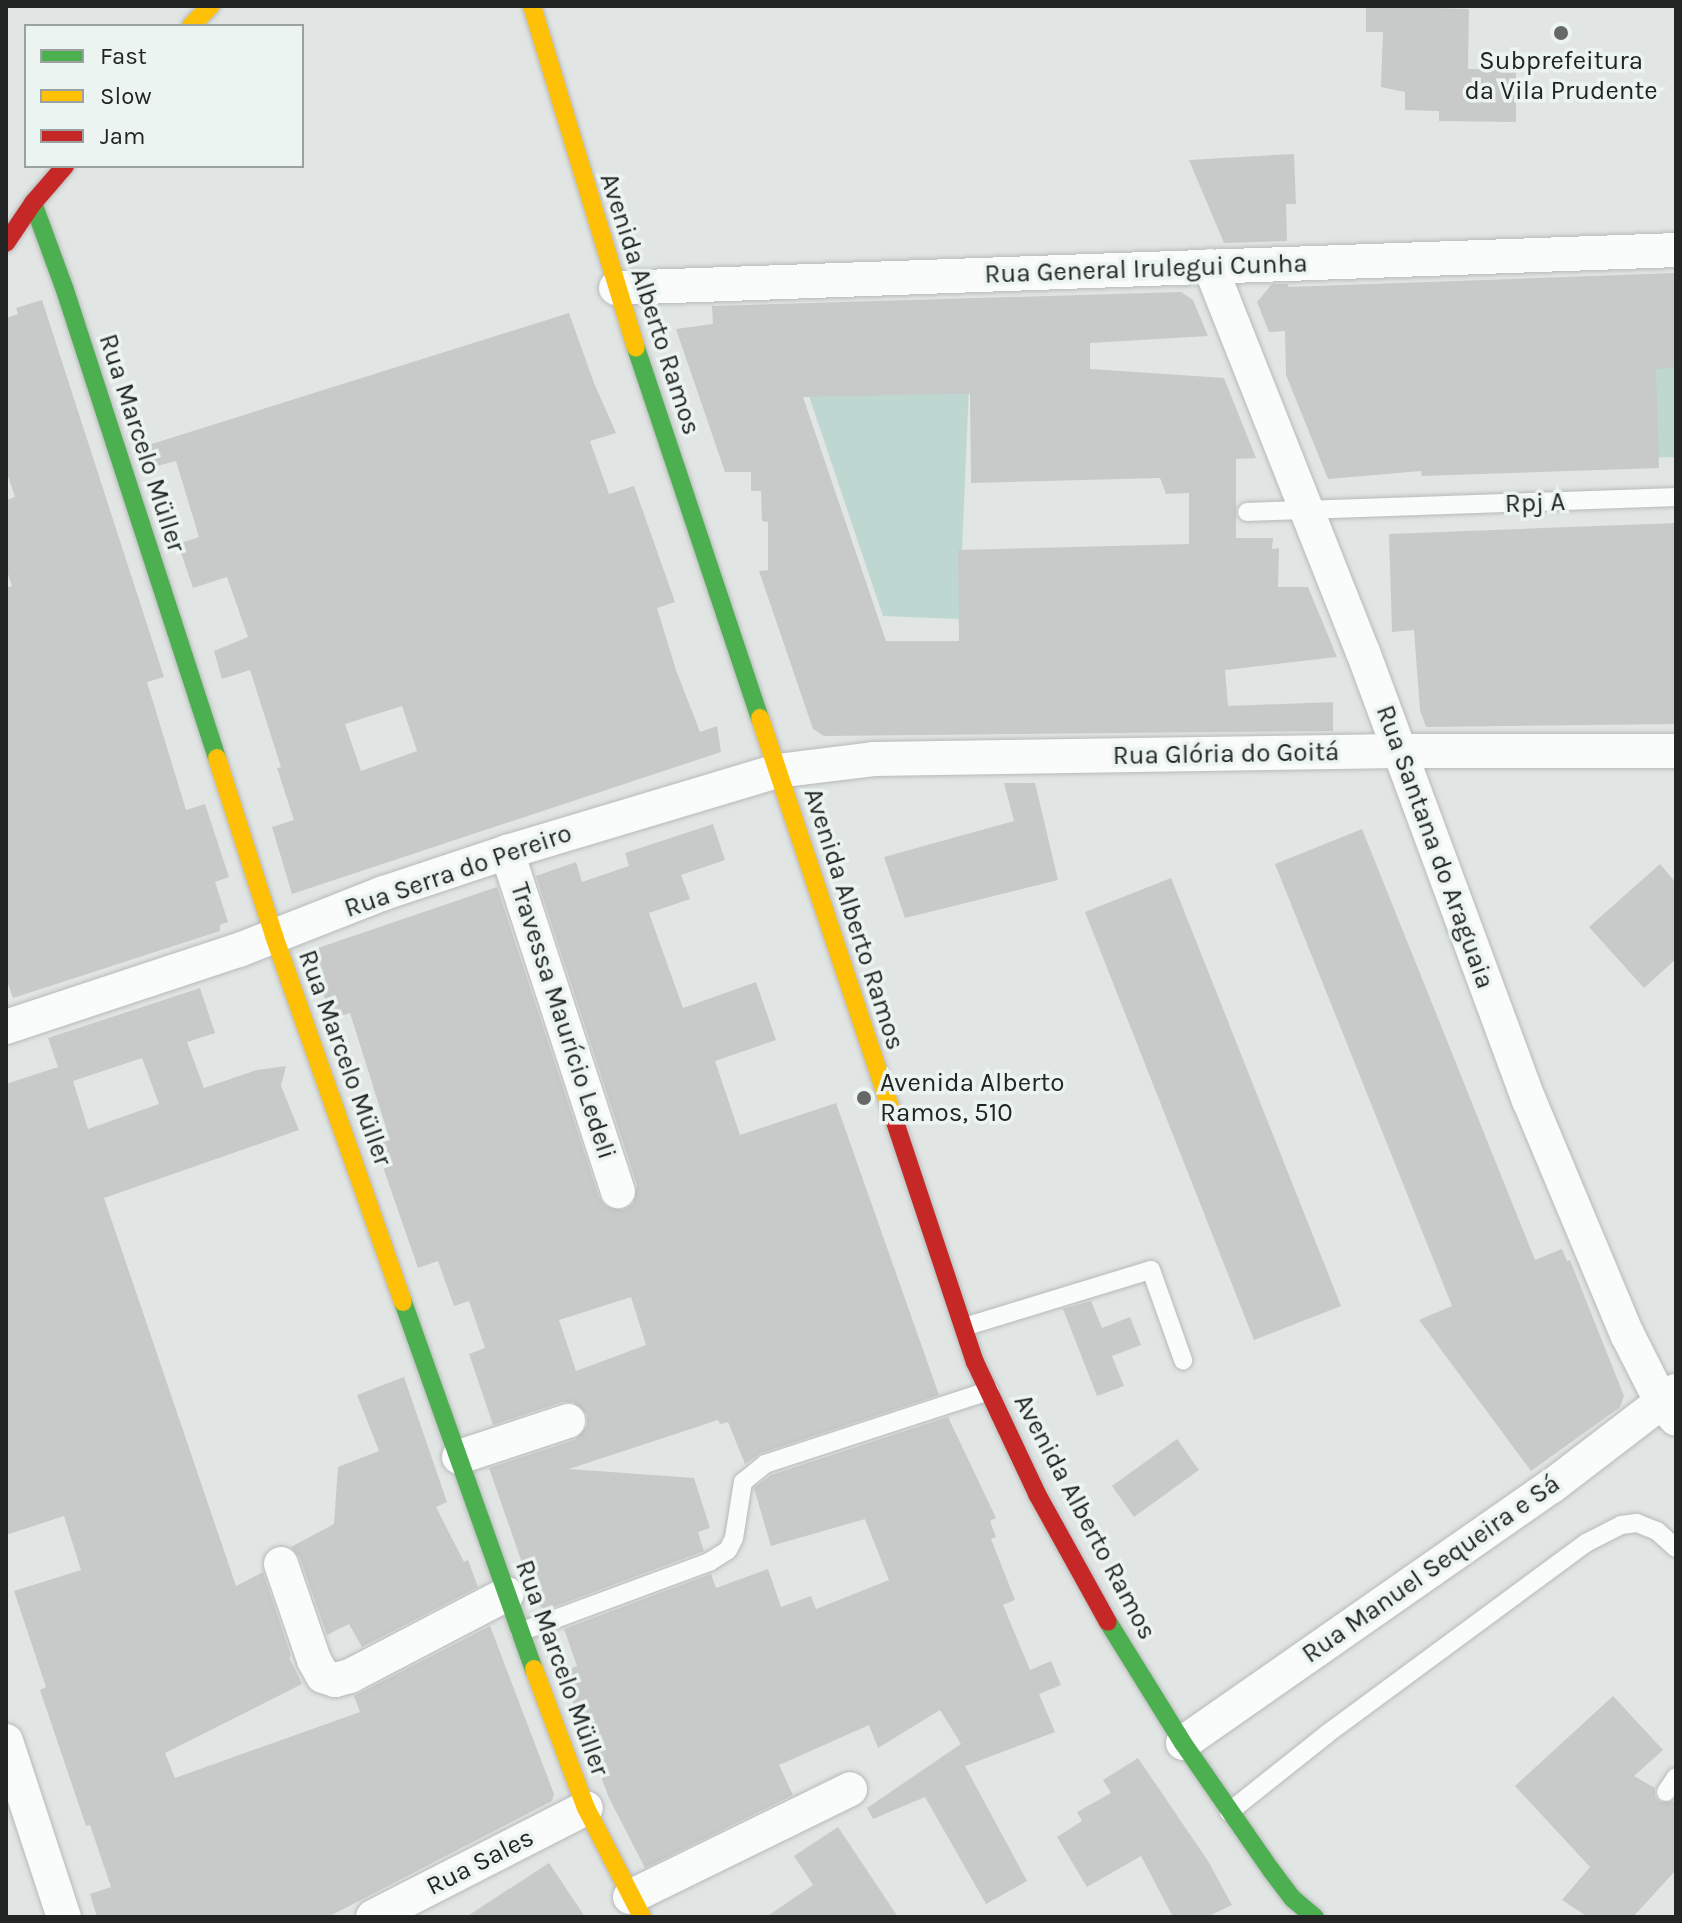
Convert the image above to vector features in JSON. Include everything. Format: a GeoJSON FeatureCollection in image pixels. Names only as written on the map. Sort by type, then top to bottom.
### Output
{"type":"FeatureCollection","features":[{"type":"Feature","properties":{"kind":"main road"},"geometry":{"type":"LineString","coordinates":[[193,24],[210,6]]}},
{"type":"Feature","properties":{"kind":"main road","name":"Avenida Alberto Ramos"},"geometry":{"type":"LineString","coordinates":[[532,6],[616,288],[964,1327],[989,1391],[1037,1494],[1100,1608],[1183,1743],[1301,1911]]}},
{"type":"Feature","properties":{"kind":"main road"},"geometry":{"type":"LineString","coordinates":[[6,243],[33,203],[63,168]]}},
{"type":"Feature","properties":{"kind":"main road","name":"Rua Marcelo Müller"},"geometry":{"type":"LineString","coordinates":[[33,203],[65,290],[274,936],[520,1632],[586,1808],[636,1907]]}},
{"type":"Feature","properties":{"kind":"street","name":"Rua General Irulegui Cunha"},"geometry":{"type":"LineString","coordinates":[[616,288],[1676,250]]}},
{"type":"Feature","properties":{"kind":"street","name":"Rua Santana do Araguaia"},"geometry":{"type":"LineString","coordinates":[[1210,266],[1400,751],[1529,1100],[1627,1334],[1671,1404]]}},
{"type":"Feature","properties":{"kind":"street","name":"Rua Glória do Goitá"},"geometry":{"type":"LineString","coordinates":[[777,771],[873,759],[1400,751],[1676,751]]}},
{"type":"Feature","properties":{"kind":"street","name":"Rua Serra do Pereiro"},"geometry":{"type":"LineString","coordinates":[[6,1027],[274,936],[384,893],[507,852],[777,771]]}},
{"type":"Feature","properties":{"kind":"street","name":"Travessa Maurício Ledeli"},"geometry":{"type":"LineString","coordinates":[[507,852],[618,1191]]}},
{"type":"Feature","properties":{"kind":"street","name":"Rua Manuel Sequeira e Sá"},"geometry":{"type":"LineString","coordinates":[[1183,1743],[1671,1404]]}},
{"type":"Feature","properties":{"kind":"street"},"geometry":{"type":"LineString","coordinates":[[459,1457],[568,1421]]}},
{"type":"Feature","properties":{"kind":"street"},"geometry":{"type":"LineString","coordinates":[[281,1564],[314,1660],[323,1676],[335,1680],[350,1676],[507,1594]]}},
{"type":"Feature","properties":{"kind":"street"},"geometry":{"type":"LineString","coordinates":[[6,1741],[64,1917]]}},
{"type":"Feature","properties":{"kind":"street"},"geometry":{"type":"LineString","coordinates":[[636,1907],[850,1789]]}},
{"type":"Feature","properties":{"kind":"street","name":"Rua Sales"},"geometry":{"type":"LineString","coordinates":[[373,1917],[586,1808]]}},
{"type":"Feature","properties":{"kind":"lane","name":"Rpj A"},"geometry":{"type":"LineString","coordinates":[[1247,512],[1676,497]]}},
{"type":"Feature","properties":{"kind":"lane"},"geometry":{"type":"LineString","coordinates":[[964,1327],[1151,1270],[1183,1360]]}},
{"type":"Feature","properties":{"kind":"lane"},"geometry":{"type":"LineString","coordinates":[[520,1632],[709,1562],[728,1550],[734,1538],[743,1482],[765,1464],[989,1391]]}},
{"type":"Feature","properties":{"kind":"lane"},"geometry":{"type":"LineString","coordinates":[[1229,1812],[1586,1543],[1621,1525],[1637,1523],[1657,1531],[1676,1548]]}},
{"type":"Feature","properties":{"kind":"green space"},"geometry":{"type":"Polygon","coordinates":[[[1642,364],[1676,364],[1676,457],[1642,458],[1642,364]]]}},
{"type":"Feature","properties":{"kind":"green space"},"geometry":{"type":"Polygon","coordinates":[[[969,387],[959,619],[883,616],[809,396],[969,387]]]}},
{"type":"Feature","properties":{"kind":"building"},"geometry":{"type":"Polygon","coordinates":[[[1366,6],[1469,9],[1468,69],[1516,69],[1516,122],[1439,121],[1439,111],[1405,110],[1405,92],[1381,87],[1383,32],[1366,32],[1366,6]]]}},
{"type":"Feature","properties":{"kind":"building"},"geometry":{"type":"Polygon","coordinates":[[[1294,154],[1296,204],[1286,204],[1287,241],[1224,243],[1189,160],[1294,154]]]}},
{"type":"Feature","properties":{"kind":"building"},"geometry":{"type":"Polygon","coordinates":[[[1676,273],[1676,368],[1656,369],[1659,468],[1422,476],[1421,471],[1328,479],[1286,375],[1285,331],[1269,332],[1257,302],[1272,284],[1288,284],[1288,287],[1676,273]]]}},
{"type":"Feature","properties":{"kind":"building"},"geometry":{"type":"Polygon","coordinates":[[[1181,292],[1193,300],[1208,336],[1090,343],[1090,369],[1224,378],[1256,458],[1236,459],[1236,538],[1273,538],[1272,549],[1279,548],[1278,587],[1308,587],[1337,657],[1225,670],[1228,706],[1333,702],[1333,731],[824,736],[813,729],[759,571],[768,570],[768,522],[762,521],[761,491],[751,491],[751,472],[725,472],[676,329],[713,324],[712,306],[1181,292]],[[970,394],[803,397],[886,641],[959,641],[958,550],[1189,544],[1189,493],[1166,494],[1160,478],[971,483],[970,394]]]}},
{"type":"Feature","properties":{"kind":"building"},"geometry":{"type":"Polygon","coordinates":[[[42,300],[164,677],[147,682],[186,810],[205,804],[229,877],[215,882],[228,922],[220,925],[220,931],[13,998],[6,978],[6,588],[12,586],[6,568],[6,500],[15,497],[6,470],[6,318],[18,314],[16,308],[42,300]]]}},
{"type":"Feature","properties":{"kind":"building"},"geometry":{"type":"Polygon","coordinates":[[[569,313],[616,433],[590,441],[609,494],[634,486],[675,602],[657,608],[676,670],[700,732],[717,726],[721,752],[292,894],[272,827],[294,820],[277,768],[281,767],[250,670],[222,679],[214,651],[248,637],[227,577],[193,588],[178,544],[199,537],[176,461],[149,468],[142,447],[569,313]],[[402,706],[345,724],[361,771],[417,751],[402,706]]]}},
{"type":"Feature","properties":{"kind":"building"},"geometry":{"type":"Polygon","coordinates":[[[1676,523],[1676,724],[1426,727],[1420,710],[1414,630],[1392,632],[1389,534],[1676,523]]]}},
{"type":"Feature","properties":{"kind":"building"},"geometry":{"type":"Polygon","coordinates":[[[1004,783],[1035,783],[1058,880],[905,918],[884,857],[1014,821],[1004,783]]]}},
{"type":"Feature","properties":{"kind":"building"},"geometry":{"type":"Polygon","coordinates":[[[713,824],[725,860],[681,875],[690,899],[649,913],[683,1008],[756,982],[776,1040],[715,1061],[740,1135],[836,1103],[939,1395],[761,1453],[745,1464],[728,1422],[720,1424],[718,1420],[569,1469],[694,1478],[710,1528],[698,1532],[704,1551],[545,1610],[536,1603],[489,1468],[575,1440],[587,1426],[587,1414],[573,1402],[562,1402],[493,1425],[469,1354],[485,1348],[469,1301],[454,1306],[438,1261],[418,1268],[375,1144],[390,1140],[350,1013],[332,1019],[311,959],[315,949],[497,887],[599,1197],[605,1206],[623,1210],[633,1204],[637,1185],[536,876],[576,862],[582,882],[629,866],[625,853],[713,824]],[[631,1297],[559,1320],[576,1371],[646,1345],[631,1297]]]}},
{"type":"Feature","properties":{"kind":"building"},"geometry":{"type":"Polygon","coordinates":[[[1362,829],[1535,1260],[1562,1249],[1567,1261],[1570,1260],[1624,1396],[1620,1407],[1531,1471],[1419,1320],[1452,1306],[1275,864],[1362,829]]]}},
{"type":"Feature","properties":{"kind":"building"},"geometry":{"type":"Polygon","coordinates":[[[1660,864],[1676,883],[1676,959],[1644,988],[1589,927],[1660,864]]]}},
{"type":"Feature","properties":{"kind":"building"},"geometry":{"type":"Polygon","coordinates":[[[1171,878],[1341,1306],[1254,1340],[1085,912],[1171,878]]]}},
{"type":"Feature","properties":{"kind":"building"},"geometry":{"type":"Polygon","coordinates":[[[200,988],[215,1033],[187,1042],[204,1088],[257,1070],[286,1066],[281,1086],[299,1130],[104,1198],[236,1586],[263,1572],[289,1657],[302,1684],[165,1753],[175,1778],[360,1712],[354,1696],[490,1626],[554,1794],[552,1801],[328,1917],[97,1917],[90,1894],[111,1887],[90,1825],[86,1826],[40,1690],[46,1687],[14,1591],[81,1570],[64,1516],[6,1535],[6,1084],[58,1067],[48,1038],[200,988]],[[142,1058],[73,1081],[88,1129],[159,1104],[142,1058]]]}},
{"type":"Feature","properties":{"kind":"building"},"geometry":{"type":"Polygon","coordinates":[[[1091,1301],[1102,1328],[1130,1317],[1141,1345],[1112,1356],[1124,1386],[1097,1396],[1063,1309],[1091,1301]]]}},
{"type":"Feature","properties":{"kind":"building"},"geometry":{"type":"Polygon","coordinates":[[[404,1377],[447,1502],[436,1507],[464,1562],[468,1560],[478,1587],[362,1647],[349,1624],[327,1635],[300,1558],[291,1547],[334,1524],[338,1467],[379,1451],[357,1395],[404,1377]]]}},
{"type":"Feature","properties":{"kind":"building"},"geometry":{"type":"Polygon","coordinates":[[[948,1417],[996,1518],[990,1521],[996,1537],[991,1539],[1015,1600],[1003,1605],[1030,1670],[1051,1661],[1061,1685],[1039,1694],[1055,1732],[965,1766],[1027,1881],[986,1904],[925,1797],[873,1819],[867,1808],[961,1744],[940,1710],[878,1748],[869,1725],[779,1765],[793,1795],[645,1868],[609,1798],[562,1672],[577,1666],[564,1629],[711,1574],[716,1588],[768,1569],[781,1607],[811,1596],[816,1609],[889,1580],[865,1519],[771,1546],[754,1488],[771,1475],[948,1417]]]}},
{"type":"Feature","properties":{"kind":"building"},"geometry":{"type":"Polygon","coordinates":[[[1177,1439],[1199,1470],[1134,1517],[1112,1486],[1177,1439]]]}},
{"type":"Feature","properties":{"kind":"building"},"geometry":{"type":"Polygon","coordinates":[[[1613,1696],[1663,1750],[1634,1776],[1655,1788],[1655,1797],[1660,1802],[1676,1801],[1676,1870],[1633,1917],[1588,1917],[1562,1900],[1590,1867],[1515,1786],[1613,1696]]]}},
{"type":"Feature","properties":{"kind":"building"},"geometry":{"type":"Polygon","coordinates":[[[1138,1758],[1208,1861],[1232,1905],[1207,1917],[1173,1917],[1141,1856],[1087,1887],[1057,1837],[1082,1821],[1077,1812],[1111,1793],[1103,1780],[1138,1758]]]}},
{"type":"Feature","properties":{"kind":"building"},"geometry":{"type":"Polygon","coordinates":[[[838,1827],[898,1917],[766,1917],[813,1885],[794,1856],[838,1827]]]}},
{"type":"Feature","properties":{"kind":"building"},"geometry":{"type":"Polygon","coordinates":[[[549,1863],[585,1917],[466,1917],[549,1863]]]}},
{"type":"Feature","properties":{"kind":"traffic: fast"},"geometry":{"type":"LineString","coordinates":[[33,203],[65,290],[217,758]]}},
{"type":"Feature","properties":{"kind":"traffic: fast"},"geometry":{"type":"LineString","coordinates":[[636,348],[760,718]]}},
{"type":"Feature","properties":{"kind":"traffic: fast"},"geometry":{"type":"LineString","coordinates":[[403,1302],[534,1669]]}},
{"type":"Feature","properties":{"kind":"traffic: fast"},"geometry":{"type":"LineString","coordinates":[[1108,1622],[1183,1743],[1271,1870],[1292,1898],[1315,1917]]}},
{"type":"Feature","properties":{"kind":"traffic: slow"},"geometry":{"type":"LineString","coordinates":[[193,24],[210,6]]}},
{"type":"Feature","properties":{"kind":"traffic: slow"},"geometry":{"type":"LineString","coordinates":[[532,6],[636,348]]}},
{"type":"Feature","properties":{"kind":"traffic: slow"},"geometry":{"type":"LineString","coordinates":[[760,718],[895,1122]]}},
{"type":"Feature","properties":{"kind":"traffic: slow"},"geometry":{"type":"LineString","coordinates":[[217,758],[274,936],[403,1302]]}},
{"type":"Feature","properties":{"kind":"traffic: slow"},"geometry":{"type":"LineString","coordinates":[[534,1669],[586,1808],[642,1917]]}},
{"type":"Feature","properties":{"kind":"traffic: jam"},"geometry":{"type":"LineString","coordinates":[[6,243],[33,203],[63,168]]}},
{"type":"Feature","properties":{"kind":"traffic: jam"},"geometry":{"type":"LineString","coordinates":[[895,1122],[975,1362],[1037,1494],[1108,1622]]}},
{"type":"Feature","properties":{"kind":"place","name":"Subprefeitura da Vila Prudente"},"geometry":{"type":"Point","coordinates":[1561,33]}},
{"type":"Feature","properties":{"kind":"place","name":"Avenida Alberto Ramos, 510"},"geometry":{"type":"Point","coordinates":[864,1098]}}]}
